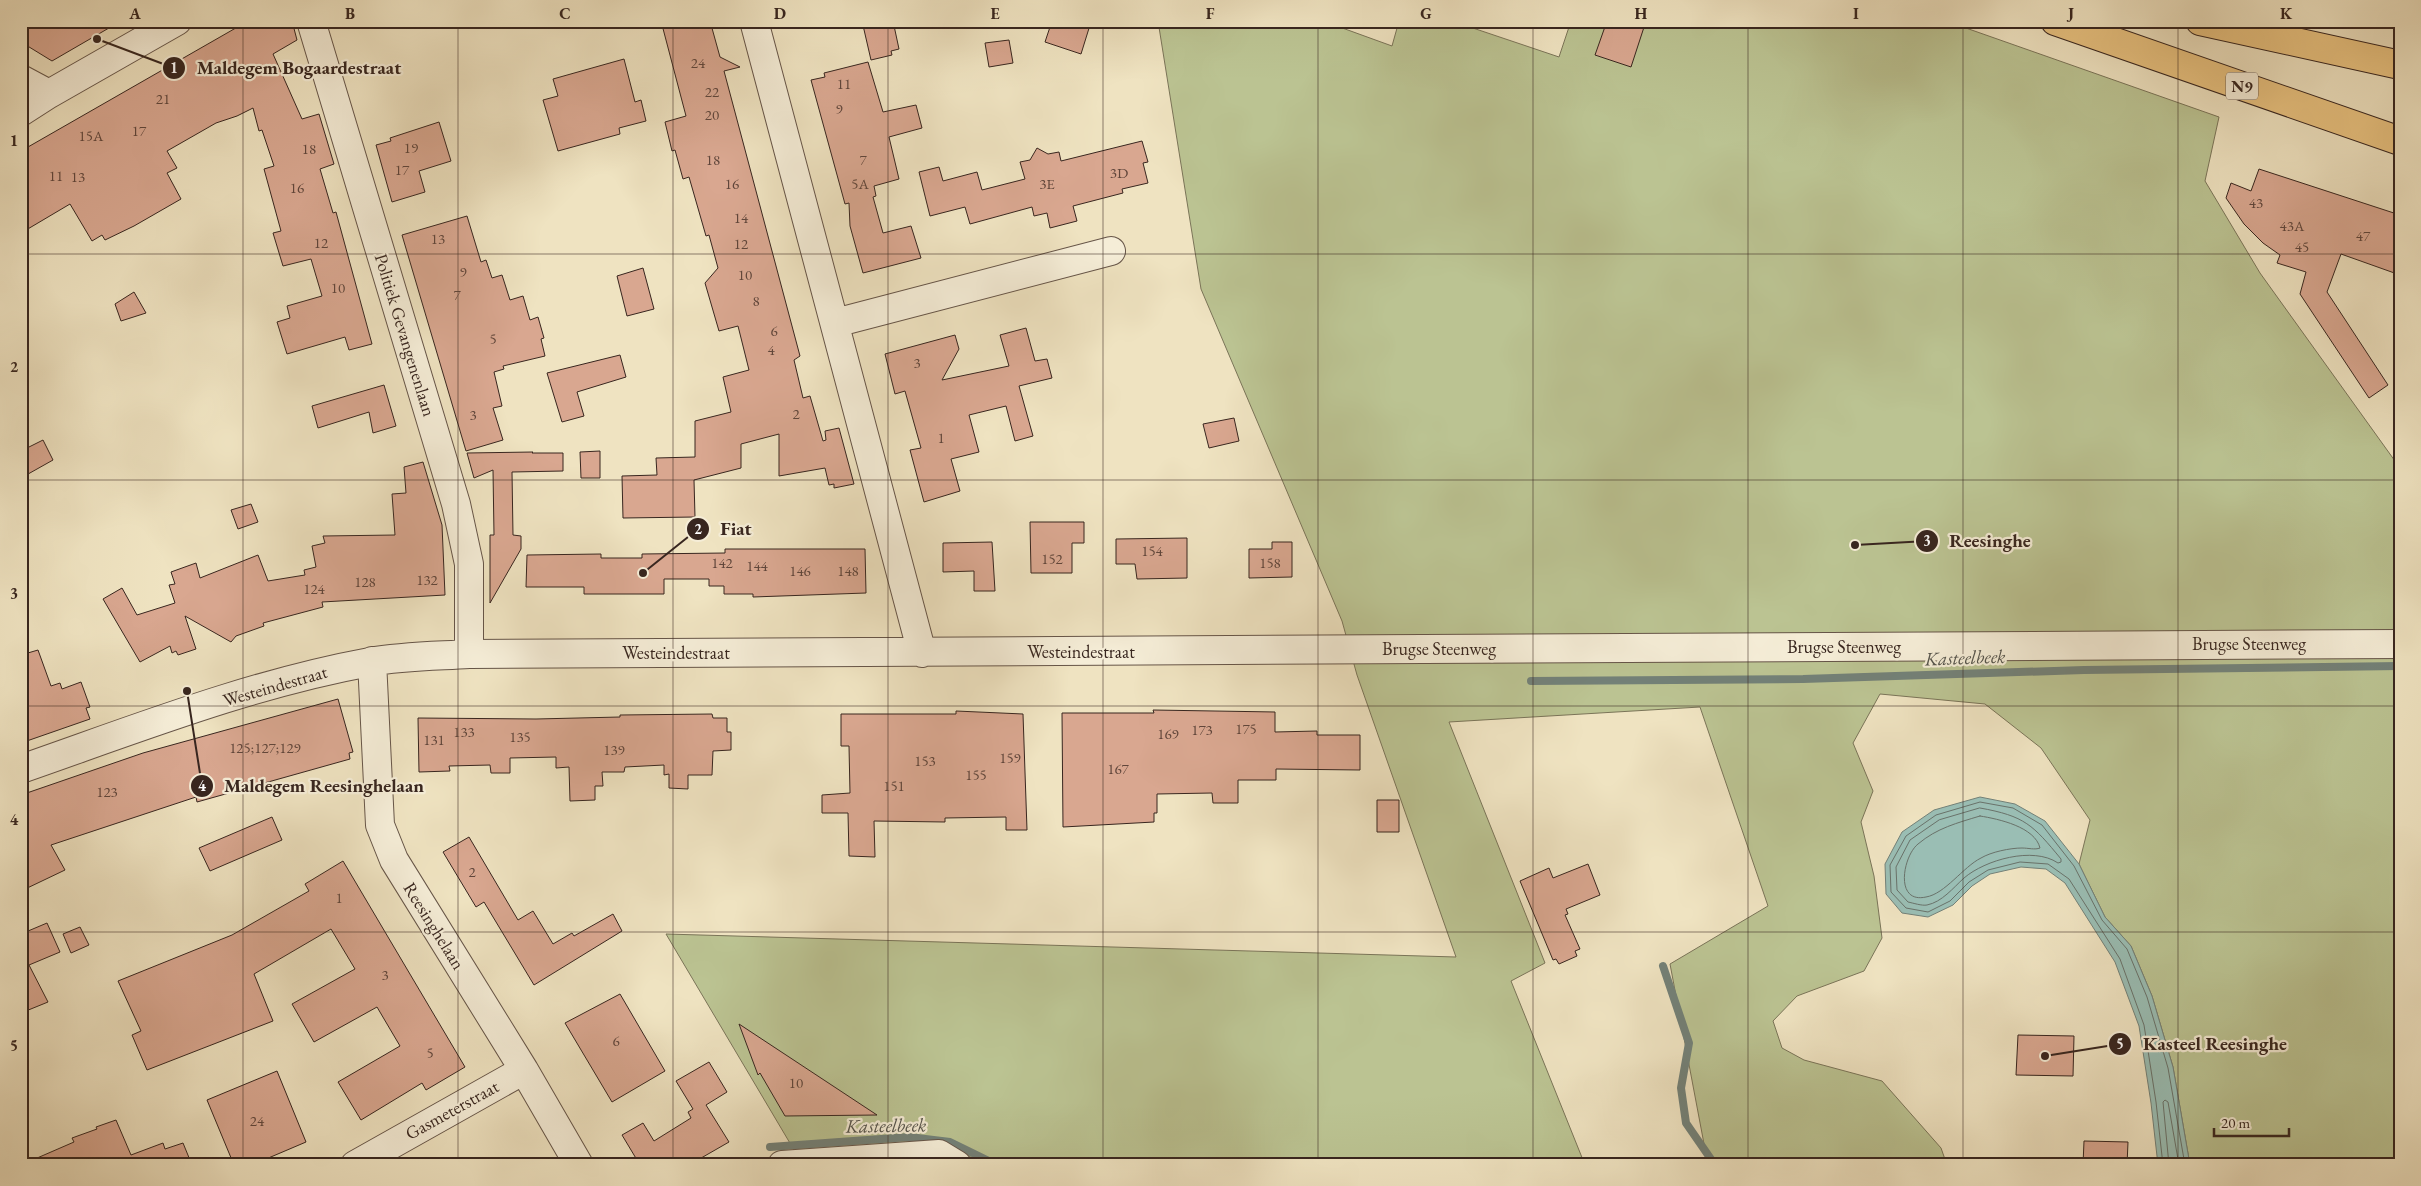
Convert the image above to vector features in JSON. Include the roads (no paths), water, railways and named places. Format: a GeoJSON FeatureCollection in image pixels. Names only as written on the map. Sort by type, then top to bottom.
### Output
{"type":"FeatureCollection","features":[{"type":"Feature","properties":{"kind":"main road","name":"N9"},"geometry":{"type":"LineString","coordinates":[[2055,21],[2400,141]]}},
{"type":"Feature","properties":{"kind":"main road"},"geometry":{"type":"LineString","coordinates":[[2200,21],[2400,65]]}},
{"type":"Feature","properties":{"kind":"street"},"geometry":{"type":"LineString","coordinates":[[21,112],[177,21]]}},
{"type":"Feature","properties":{"kind":"street","name":"Politiek Gevangenenlaan"},"geometry":{"type":"LineString","coordinates":[[310,21],[456,504],[469,564],[468,654]]}},
{"type":"Feature","properties":{"kind":"street"},"geometry":{"type":"LineString","coordinates":[[754,21],[922,653]]}},
{"type":"Feature","properties":{"kind":"street"},"geometry":{"type":"LineString","coordinates":[[21,79],[49,94]]}},
{"type":"Feature","properties":{"kind":"street"},"geometry":{"type":"LineString","coordinates":[[835,323],[1111,251]]}},
{"type":"Feature","properties":{"kind":"street","name":"Brugse Steenweg"},"geometry":{"type":"LineString","coordinates":[[1348,650],[2400,644]]}},
{"type":"Feature","properties":{"kind":"street","name":"Westeindestraat"},"geometry":{"type":"LineString","coordinates":[[21,769],[257,688],[372,661],[468,654],[1348,650]]}},
{"type":"Feature","properties":{"kind":"street","name":"Reesinghelaan"},"geometry":{"type":"LineString","coordinates":[[372,661],[380,825],[390,851],[524,1070],[579,1165]]}},
{"type":"Feature","properties":{"kind":"street","name":"Gasmeterstraat"},"geometry":{"type":"LineString","coordinates":[[355,1165],[524,1070]]}},
{"type":"Feature","properties":{"kind":"street"},"geometry":{"type":"LineString","coordinates":[[782,1165],[939,1154],[957,1165]]}},
{"type":"Feature","properties":{"kind":"water"},"geometry":{"type":"Polygon","coordinates":[[[1980,797],[2015,804],[2045,821],[2079,864],[2105,917],[2131,946],[2152,996],[2173,1067],[2190,1165],[2158,1165],[2139,1026],[2115,962],[2065,883],[2046,869],[2021,867],[1990,874],[1972,886],[1953,905],[1928,917],[1902,913],[1886,894],[1885,864],[1902,832],[1934,810],[1980,797]]]}},
{"type":"Feature","properties":{"kind":"waterway","name":"Kasteelbeek"},"geometry":{"type":"LineString","coordinates":[[1531,681],[1803,679],[2084,670],[2400,666]]}},
{"type":"Feature","properties":{"kind":"waterway","name":"Kasteelbeek"},"geometry":{"type":"LineString","coordinates":[[1663,966],[1689,1043],[1681,1088],[1686,1123],[1715,1165]]}},
{"type":"Feature","properties":{"kind":"waterway","name":"Kasteelbeek"},"geometry":{"type":"LineString","coordinates":[[770,1147],[909,1137],[950,1142],[997,1165]]}},
{"type":"Feature","properties":{"kind":"place","name":"Maldegem Bogaardestraat"},"geometry":{"type":"Point","coordinates":[97,39]}},
{"type":"Feature","properties":{"kind":"place","name":"Reesinghe"},"geometry":{"type":"Point","coordinates":[1855,545]}},
{"type":"Feature","properties":{"kind":"place","name":"Fiat"},"geometry":{"type":"Point","coordinates":[643,573]}},
{"type":"Feature","properties":{"kind":"place","name":"Maldegem Reesinghelaan"},"geometry":{"type":"Point","coordinates":[187,691]}},
{"type":"Feature","properties":{"kind":"place","name":"Kasteel Reesinghe"},"geometry":{"type":"Point","coordinates":[2045,1056]}}]}
